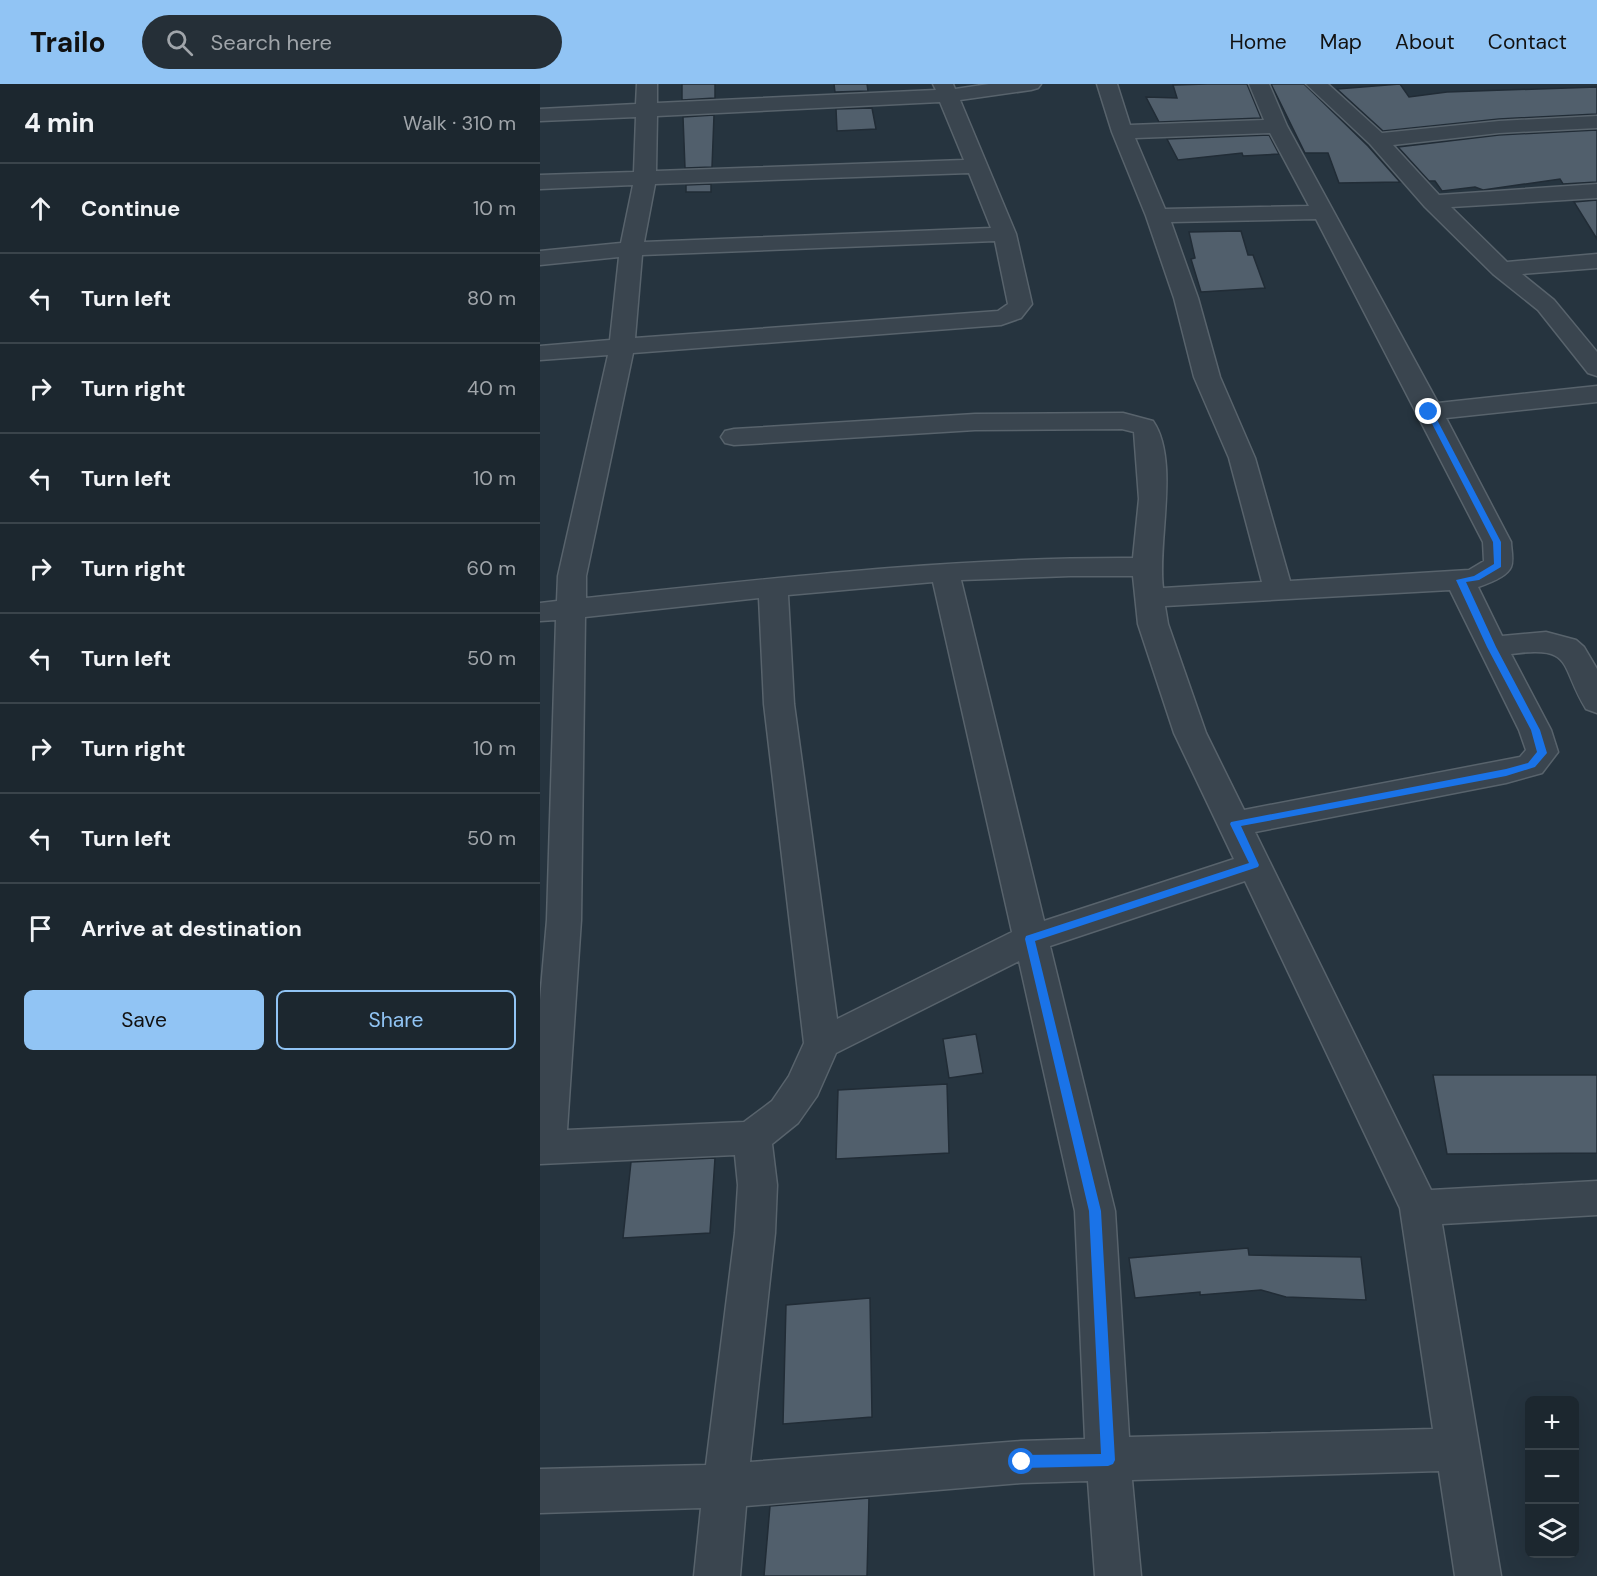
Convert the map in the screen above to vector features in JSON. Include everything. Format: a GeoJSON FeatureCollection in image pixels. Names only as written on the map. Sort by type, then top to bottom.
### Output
{"type":"FeatureCollection","features":[{"type":"Feature","properties":{"kind":"street"},"geometry":{"type":"LineString","coordinates":[[540,115],[647,98],[945,90],[1031,84]]}},
{"type":"Feature","properties":{"kind":"street"},"geometry":{"type":"LineString","coordinates":[[1107,84],[1122,132],[1157,216],[1186,298],[1207,378],[1242,458],[1278,590]]}},
{"type":"Feature","properties":{"kind":"street"},"geometry":{"type":"LineString","coordinates":[[540,612],[945,573],[1087,566],[1148,583],[1278,590],[1476,579],[1498,566],[1497,542],[1277,126],[1259,84]]}},
{"type":"Feature","properties":{"kind":"street"},"geometry":{"type":"LineString","coordinates":[[1318,84],[1377,140],[1433,202],[1502,269],[1546,305],[1597,368]]}},
{"type":"Feature","properties":{"kind":"street"},"geometry":{"type":"LineString","coordinates":[[540,353],[1001,318],[1012,314],[1018,310],[1020,304],[1005,234],[945,90]]}},
{"type":"Feature","properties":{"kind":"street"},"geometry":{"type":"LineString","coordinates":[[647,98],[645,179],[631,249],[622,346],[572,576],[553,746],[552,921],[544,1147],[752,1138],[785,1112],[804,1085],[822,1043],[779,704],[773,588]]}},
{"type":"Feature","properties":{"kind":"street"},"geometry":{"type":"LineString","coordinates":[[1377,140],[1499,127],[1597,122]]}},
{"type":"Feature","properties":{"kind":"street"},"geometry":{"type":"LineString","coordinates":[[1122,132],[1277,126]]}},
{"type":"Feature","properties":{"kind":"street"},"geometry":{"type":"LineString","coordinates":[[540,182],[976,166]]}},
{"type":"Feature","properties":{"kind":"street"},"geometry":{"type":"LineString","coordinates":[[1433,202],[1597,191]]}},
{"type":"Feature","properties":{"kind":"street"},"geometry":{"type":"LineString","coordinates":[[1157,216],[1324,212]]}},
{"type":"Feature","properties":{"kind":"street"},"geometry":{"type":"LineString","coordinates":[[540,258],[631,249],[1005,234]]}},
{"type":"Feature","properties":{"kind":"street"},"geometry":{"type":"LineString","coordinates":[[1502,269],[1597,261]]}},
{"type":"Feature","properties":{"kind":"street"},"geometry":{"type":"LineString","coordinates":[[1429,412],[1597,394]]}},
{"type":"Feature","properties":{"kind":"street"},"geometry":{"type":"LineString","coordinates":[[734,437],[975,422],[1135,423],[1144,426],[1149,436],[1153,499],[1148,583],[1153,624],[1190,733],[1420,1208],[1478,1576]]}},
{"type":"Feature","properties":{"kind":"street"},"geometry":{"type":"LineString","coordinates":[[945,573],[1095,1211],[1108,1460],[1118,1576]]}},
{"type":"Feature","properties":{"kind":"street"},"geometry":{"type":"LineString","coordinates":[[1235,824],[1506,772],[1531,765],[1542,753],[1535,730],[1460,580]]}},
{"type":"Feature","properties":{"kind":"street"},"geometry":{"type":"LineString","coordinates":[[1492,647],[1551,642],[1564,645],[1573,654],[1597,702]]}},
{"type":"Feature","properties":{"kind":"street"},"geometry":{"type":"LineString","coordinates":[[822,1043],[1030,939],[1254,865]]}},
{"type":"Feature","properties":{"kind":"street"},"geometry":{"type":"LineString","coordinates":[[717,1576],[725,1486],[753,1254],[758,1167],[752,1138]]}},
{"type":"Feature","properties":{"kind":"street"},"geometry":{"type":"LineString","coordinates":[[1420,1208],[1597,1198]]}},
{"type":"Feature","properties":{"kind":"street"},"geometry":{"type":"LineString","coordinates":[[540,1491],[725,1486],[1022,1462],[1458,1449]]}},
{"type":"Feature","properties":{"kind":"building"},"geometry":{"type":"Polygon","coordinates":[[[682,84],[715,84],[715,98],[682,100],[682,84]]]}},
{"type":"Feature","properties":{"kind":"building"},"geometry":{"type":"Polygon","coordinates":[[[834,84],[867,84],[868,91],[835,92],[834,84]]]}},
{"type":"Feature","properties":{"kind":"building"},"geometry":{"type":"Polygon","coordinates":[[[1247,84],[1261,118],[1159,122],[1146,97],[1177,98],[1173,85],[1247,84]]]}},
{"type":"Feature","properties":{"kind":"building"},"geometry":{"type":"Polygon","coordinates":[[[1271,84],[1304,84],[1368,146],[1400,182],[1339,183],[1328,153],[1305,153],[1271,84]]]}},
{"type":"Feature","properties":{"kind":"building"},"geometry":{"type":"Polygon","coordinates":[[[1400,84],[1409,97],[1447,92],[1597,87],[1597,114],[1499,119],[1383,131],[1337,89],[1400,84]]]}},
{"type":"Feature","properties":{"kind":"building"},"geometry":{"type":"Polygon","coordinates":[[[872,108],[876,129],[837,131],[836,109],[872,108]]]}},
{"type":"Feature","properties":{"kind":"building"},"geometry":{"type":"Polygon","coordinates":[[[714,115],[712,167],[685,168],[683,117],[714,115]]]}},
{"type":"Feature","properties":{"kind":"building"},"geometry":{"type":"Polygon","coordinates":[[[1597,130],[1597,182],[1563,184],[1560,179],[1483,190],[1475,187],[1442,191],[1435,181],[1429,181],[1398,147],[1499,135],[1597,130]]]}},
{"type":"Feature","properties":{"kind":"building"},"geometry":{"type":"Polygon","coordinates":[[[1269,135],[1279,154],[1243,156],[1242,153],[1178,160],[1167,139],[1269,135]]]}},
{"type":"Feature","properties":{"kind":"building"},"geometry":{"type":"Polygon","coordinates":[[[711,184],[711,192],[686,192],[686,185],[711,184]]]}},
{"type":"Feature","properties":{"kind":"building"},"geometry":{"type":"Polygon","coordinates":[[[1597,200],[1597,239],[1574,202],[1597,200]]]}},
{"type":"Feature","properties":{"kind":"building"},"geometry":{"type":"Polygon","coordinates":[[[1241,231],[1248,255],[1253,255],[1265,288],[1201,292],[1191,259],[1195,258],[1189,232],[1241,231]]]}},
{"type":"Feature","properties":{"kind":"building"},"geometry":{"type":"Polygon","coordinates":[[[976,1034],[983,1073],[949,1078],[943,1039],[976,1034]]]}},
{"type":"Feature","properties":{"kind":"building"},"geometry":{"type":"Polygon","coordinates":[[[1433,1075],[1597,1075],[1597,1153],[1447,1154],[1433,1075]]]}},
{"type":"Feature","properties":{"kind":"building"},"geometry":{"type":"Polygon","coordinates":[[[947,1084],[949,1153],[836,1159],[838,1090],[947,1084]]]}},
{"type":"Feature","properties":{"kind":"building"},"geometry":{"type":"Polygon","coordinates":[[[715,1158],[710,1233],[623,1238],[631,1162],[715,1158]]]}},
{"type":"Feature","properties":{"kind":"building"},"geometry":{"type":"Polygon","coordinates":[[[1248,1248],[1249,1255],[1361,1257],[1366,1300],[1286,1297],[1261,1290],[1200,1295],[1200,1292],[1135,1298],[1129,1258],[1248,1248]]]}},
{"type":"Feature","properties":{"kind":"building"},"geometry":{"type":"Polygon","coordinates":[[[870,1298],[872,1417],[783,1424],[786,1305],[870,1298]]]}},
{"type":"Feature","properties":{"kind":"building"},"geometry":{"type":"Polygon","coordinates":[[[869,1498],[867,1576],[764,1576],[770,1506],[869,1498]]]}},
{"type":"Feature","properties":{"kind":"route"},"geometry":{"type":"LineString","coordinates":[[1022,1462],[1108,1460],[1095,1211],[1030,939],[1254,865],[1235,824],[1506,772],[1531,765],[1542,753],[1535,730],[1460,580],[1476,579],[1498,566],[1497,542],[1429,412]]}}]}
